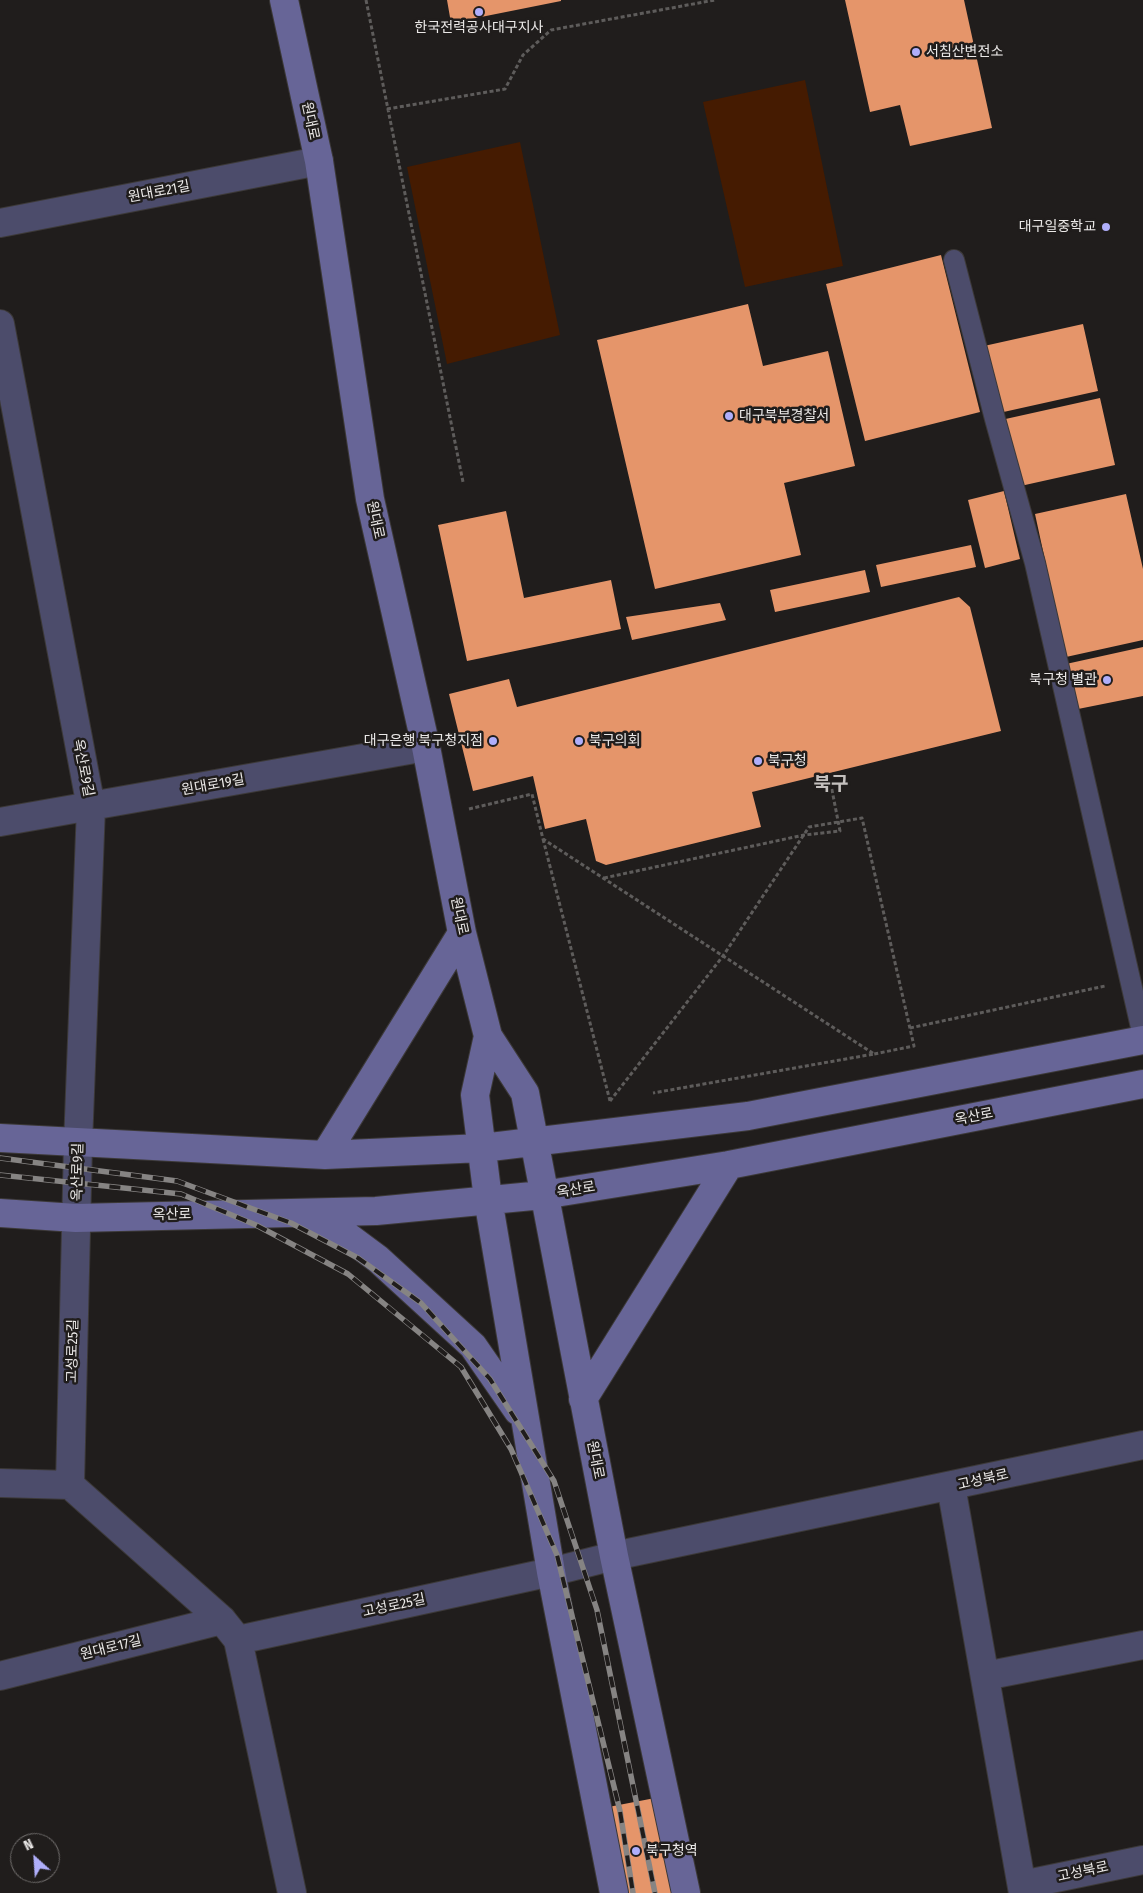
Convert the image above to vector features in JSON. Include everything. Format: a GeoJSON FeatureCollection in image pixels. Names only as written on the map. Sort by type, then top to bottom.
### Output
{"type":"FeatureCollection","features":[{"type":"Feature","properties":{"kind":"main road","name":"원대로"},"geometry":{"type":"LineString","coordinates":[[284,0],[319,161],[370,499],[426,747],[462,933],[488,1036],[525,1093],[543,1195],[570,1322],[614,1556],[686,1893]]}},
{"type":"Feature","properties":{"kind":"main road"},"geometry":{"type":"LineString","coordinates":[[325,1155],[462,933]]}},
{"type":"Feature","properties":{"kind":"main road","name":"원대로"},"geometry":{"type":"LineString","coordinates":[[488,1036],[475,1095],[488,1199],[551,1572],[614,1893]]}},
{"type":"Feature","properties":{"kind":"main road"},"geometry":{"type":"LineString","coordinates":[[0,1138],[78,1144],[325,1155],[482,1148],[748,1116],[1143,1040]]}},
{"type":"Feature","properties":{"kind":"main road","name":"옥산로"},"geometry":{"type":"LineString","coordinates":[[0,1213],[76,1218],[296,1213],[376,1210],[543,1195],[729,1165],[1143,1084]]}},
{"type":"Feature","properties":{"kind":"main road"},"geometry":{"type":"LineString","coordinates":[[583,1399],[729,1165]]}},
{"type":"Feature","properties":{"kind":"main road"},"geometry":{"type":"LineString","coordinates":[[296,1213],[339,1230],[378,1259],[474,1346],[525,1422]]}},
{"type":"Feature","properties":{"kind":"street","name":"원대로21길"},"geometry":{"type":"LineString","coordinates":[[0,223],[319,161]]}},
{"type":"Feature","properties":{"kind":"street","name":"옥산로9길"},"geometry":{"type":"LineString","coordinates":[[0,324],[91,807],[76,1218]]}},
{"type":"Feature","properties":{"kind":"street","name":"원대로19길"},"geometry":{"type":"LineString","coordinates":[[0,822],[426,747]]}},
{"type":"Feature","properties":{"kind":"street","name":"고성로25길"},"geometry":{"type":"LineString","coordinates":[[70,1485],[76,1218]]}},
{"type":"Feature","properties":{"kind":"street","name":"고성북로"},"geometry":{"type":"LineString","coordinates":[[1143,1444],[951,1486],[1023,1889],[1143,1860]]}},
{"type":"Feature","properties":{"kind":"street"},"geometry":{"type":"LineString","coordinates":[[0,1483],[70,1485],[230,1630],[292,1893]]}},
{"type":"Feature","properties":{"kind":"street","name":"고성로25길"},"geometry":{"type":"LineString","coordinates":[[230,1630],[551,1572],[614,1556],[951,1486]]}},
{"type":"Feature","properties":{"kind":"street","name":"원대로17길"},"geometry":{"type":"LineString","coordinates":[[0,1676],[230,1630]]}},
{"type":"Feature","properties":{"kind":"street"},"geometry":{"type":"LineString","coordinates":[[985,1676],[1143,1645]]}},
{"type":"Feature","properties":{"kind":"lane"},"geometry":{"type":"LineString","coordinates":[[954,260],[1035,563],[1143,1036]]}},
{"type":"Feature","properties":{"kind":"path"},"geometry":{"type":"LineString","coordinates":[[366,0],[463,482]]}},
{"type":"Feature","properties":{"kind":"path"},"geometry":{"type":"LineString","coordinates":[[387,109],[505,89],[523,55],[551,30],[715,0]]}},
{"type":"Feature","properties":{"kind":"path"},"geometry":{"type":"LineString","coordinates":[[604,879],[804,836],[840,831],[831,784]]}},
{"type":"Feature","properties":{"kind":"path"},"geometry":{"type":"LineString","coordinates":[[439,817],[532,794],[609,1101]]}},
{"type":"Feature","properties":{"kind":"path"},"geometry":{"type":"LineString","coordinates":[[609,1101],[723,956],[809,827],[862,818],[914,1046],[648,1094]]}},
{"type":"Feature","properties":{"kind":"path"},"geometry":{"type":"LineString","coordinates":[[543,839],[874,1054]]}},
{"type":"Feature","properties":{"kind":"path"},"geometry":{"type":"LineString","coordinates":[[910,1028],[1130,980]]}},
{"type":"Feature","properties":{"kind":"path"},"geometry":{"type":"LineString","coordinates":[[609,1101],[619,1100]]}},
{"type":"Feature","properties":{"kind":"shaded area"},"geometry":{"type":"Polygon","coordinates":[[[805,80],[843,266],[745,287],[703,102],[805,80]]]}},
{"type":"Feature","properties":{"kind":"shaded area"},"geometry":{"type":"Polygon","coordinates":[[[520,142],[560,335],[447,364],[407,167],[520,142]]]}},
{"type":"Feature","properties":{"kind":"building","name":"한국전력공사대구지사"},"geometry":{"type":"Polygon","coordinates":[[[447,0],[561,0],[561,1],[451,23],[447,0]]]}},
{"type":"Feature","properties":{"kind":"building","name":"서침산변전소"},"geometry":{"type":"Polygon","coordinates":[[[845,0],[964,0],[992,128],[910,146],[900,105],[870,112],[845,0]]]}},
{"type":"Feature","properties":{"kind":"building"},"geometry":{"type":"Polygon","coordinates":[[[941,255],[980,412],[865,441],[826,284],[941,255]]]}},
{"type":"Feature","properties":{"kind":"building","name":"대구북부경찰서"},"geometry":{"type":"Polygon","coordinates":[[[748,304],[763,366],[828,351],[855,466],[784,483],[801,555],[655,589],[597,340],[748,304]]]}},
{"type":"Feature","properties":{"kind":"building"},"geometry":{"type":"Polygon","coordinates":[[[1083,324],[1098,391],[999,413],[984,346],[1083,324]]]}},
{"type":"Feature","properties":{"kind":"building"},"geometry":{"type":"Polygon","coordinates":[[[1100,398],[1115,465],[1016,487],[1001,420],[1100,398]]]}},
{"type":"Feature","properties":{"kind":"building"},"geometry":{"type":"Polygon","coordinates":[[[1004,491],[1020,559],[985,568],[968,500],[1004,491]]]}},
{"type":"Feature","properties":{"kind":"building"},"geometry":{"type":"Polygon","coordinates":[[[1126,494],[1143,569],[1143,640],[1066,657],[1035,514],[1126,494]]]}},
{"type":"Feature","properties":{"kind":"building"},"geometry":{"type":"Polygon","coordinates":[[[506,511],[524,598],[611,580],[621,629],[467,661],[438,525],[506,511]]]}},
{"type":"Feature","properties":{"kind":"building"},"geometry":{"type":"Polygon","coordinates":[[[971,545],[976,567],[881,587],[876,565],[971,545]]]}},
{"type":"Feature","properties":{"kind":"building"},"geometry":{"type":"Polygon","coordinates":[[[865,570],[870,592],[775,612],[770,590],[865,570]]]}},
{"type":"Feature","properties":{"kind":"building","name":"북구청"},"geometry":{"type":"Polygon","coordinates":[[[959,597],[970,607],[1001,731],[752,792],[761,827],[606,865],[596,861],[586,819],[545,829],[533,776],[473,791],[449,694],[509,679],[517,707],[959,597]]]}},
{"type":"Feature","properties":{"kind":"building"},"geometry":{"type":"Polygon","coordinates":[[[720,603],[726,620],[632,640],[626,617],[720,603]]]}},
{"type":"Feature","properties":{"kind":"building","name":"북구청 별관"},"geometry":{"type":"Polygon","coordinates":[[[1143,647],[1143,696],[1078,709],[1066,664],[1143,647]]]}},
{"type":"Feature","properties":{"kind":"building","name":"북구청역"},"geometry":{"type":"Polygon","coordinates":[[[655,1798],[674,1893],[615,1893],[598,1809],[655,1798]]]}},
{"type":"Feature","properties":{"kind":"railway"},"geometry":{"type":"LineString","coordinates":[[0,1158],[177,1181],[291,1223],[358,1258],[421,1303],[490,1379],[554,1481],[597,1610],[655,1893]]}},
{"type":"Feature","properties":{"kind":"railway"},"geometry":{"type":"LineString","coordinates":[[0,1175],[181,1194],[256,1225],[348,1274],[461,1367],[511,1449],[557,1555],[620,1811],[633,1893]]}},
{"type":"Feature","properties":{"kind":"place","name":"한국전력공사대구지사"},"geometry":{"type":"Point","coordinates":[479,12]}},
{"type":"Feature","properties":{"kind":"place","name":"서침산변전소"},"geometry":{"type":"Point","coordinates":[916,52]}},
{"type":"Feature","properties":{"kind":"place","name":"대구일중학교"},"geometry":{"type":"Point","coordinates":[1106,227]}},
{"type":"Feature","properties":{"kind":"place","name":"대구북부경찰서"},"geometry":{"type":"Point","coordinates":[729,416]}},
{"type":"Feature","properties":{"kind":"place","name":"북구청 별관"},"geometry":{"type":"Point","coordinates":[1107,680]}},
{"type":"Feature","properties":{"kind":"place","name":"대구은행 북구청지점"},"geometry":{"type":"Point","coordinates":[493,741]}},
{"type":"Feature","properties":{"kind":"place","name":"북구의회"},"geometry":{"type":"Point","coordinates":[579,741]}},
{"type":"Feature","properties":{"kind":"place","name":"북구청"},"geometry":{"type":"Point","coordinates":[758,761]}},
{"type":"Feature","properties":{"kind":"place","name":"북구청역"},"geometry":{"type":"Point","coordinates":[636,1851]}},
{"type":"Feature","properties":{"kind":"district","name":"북구"},"geometry":{"type":"Point","coordinates":[831,785]}}]}
